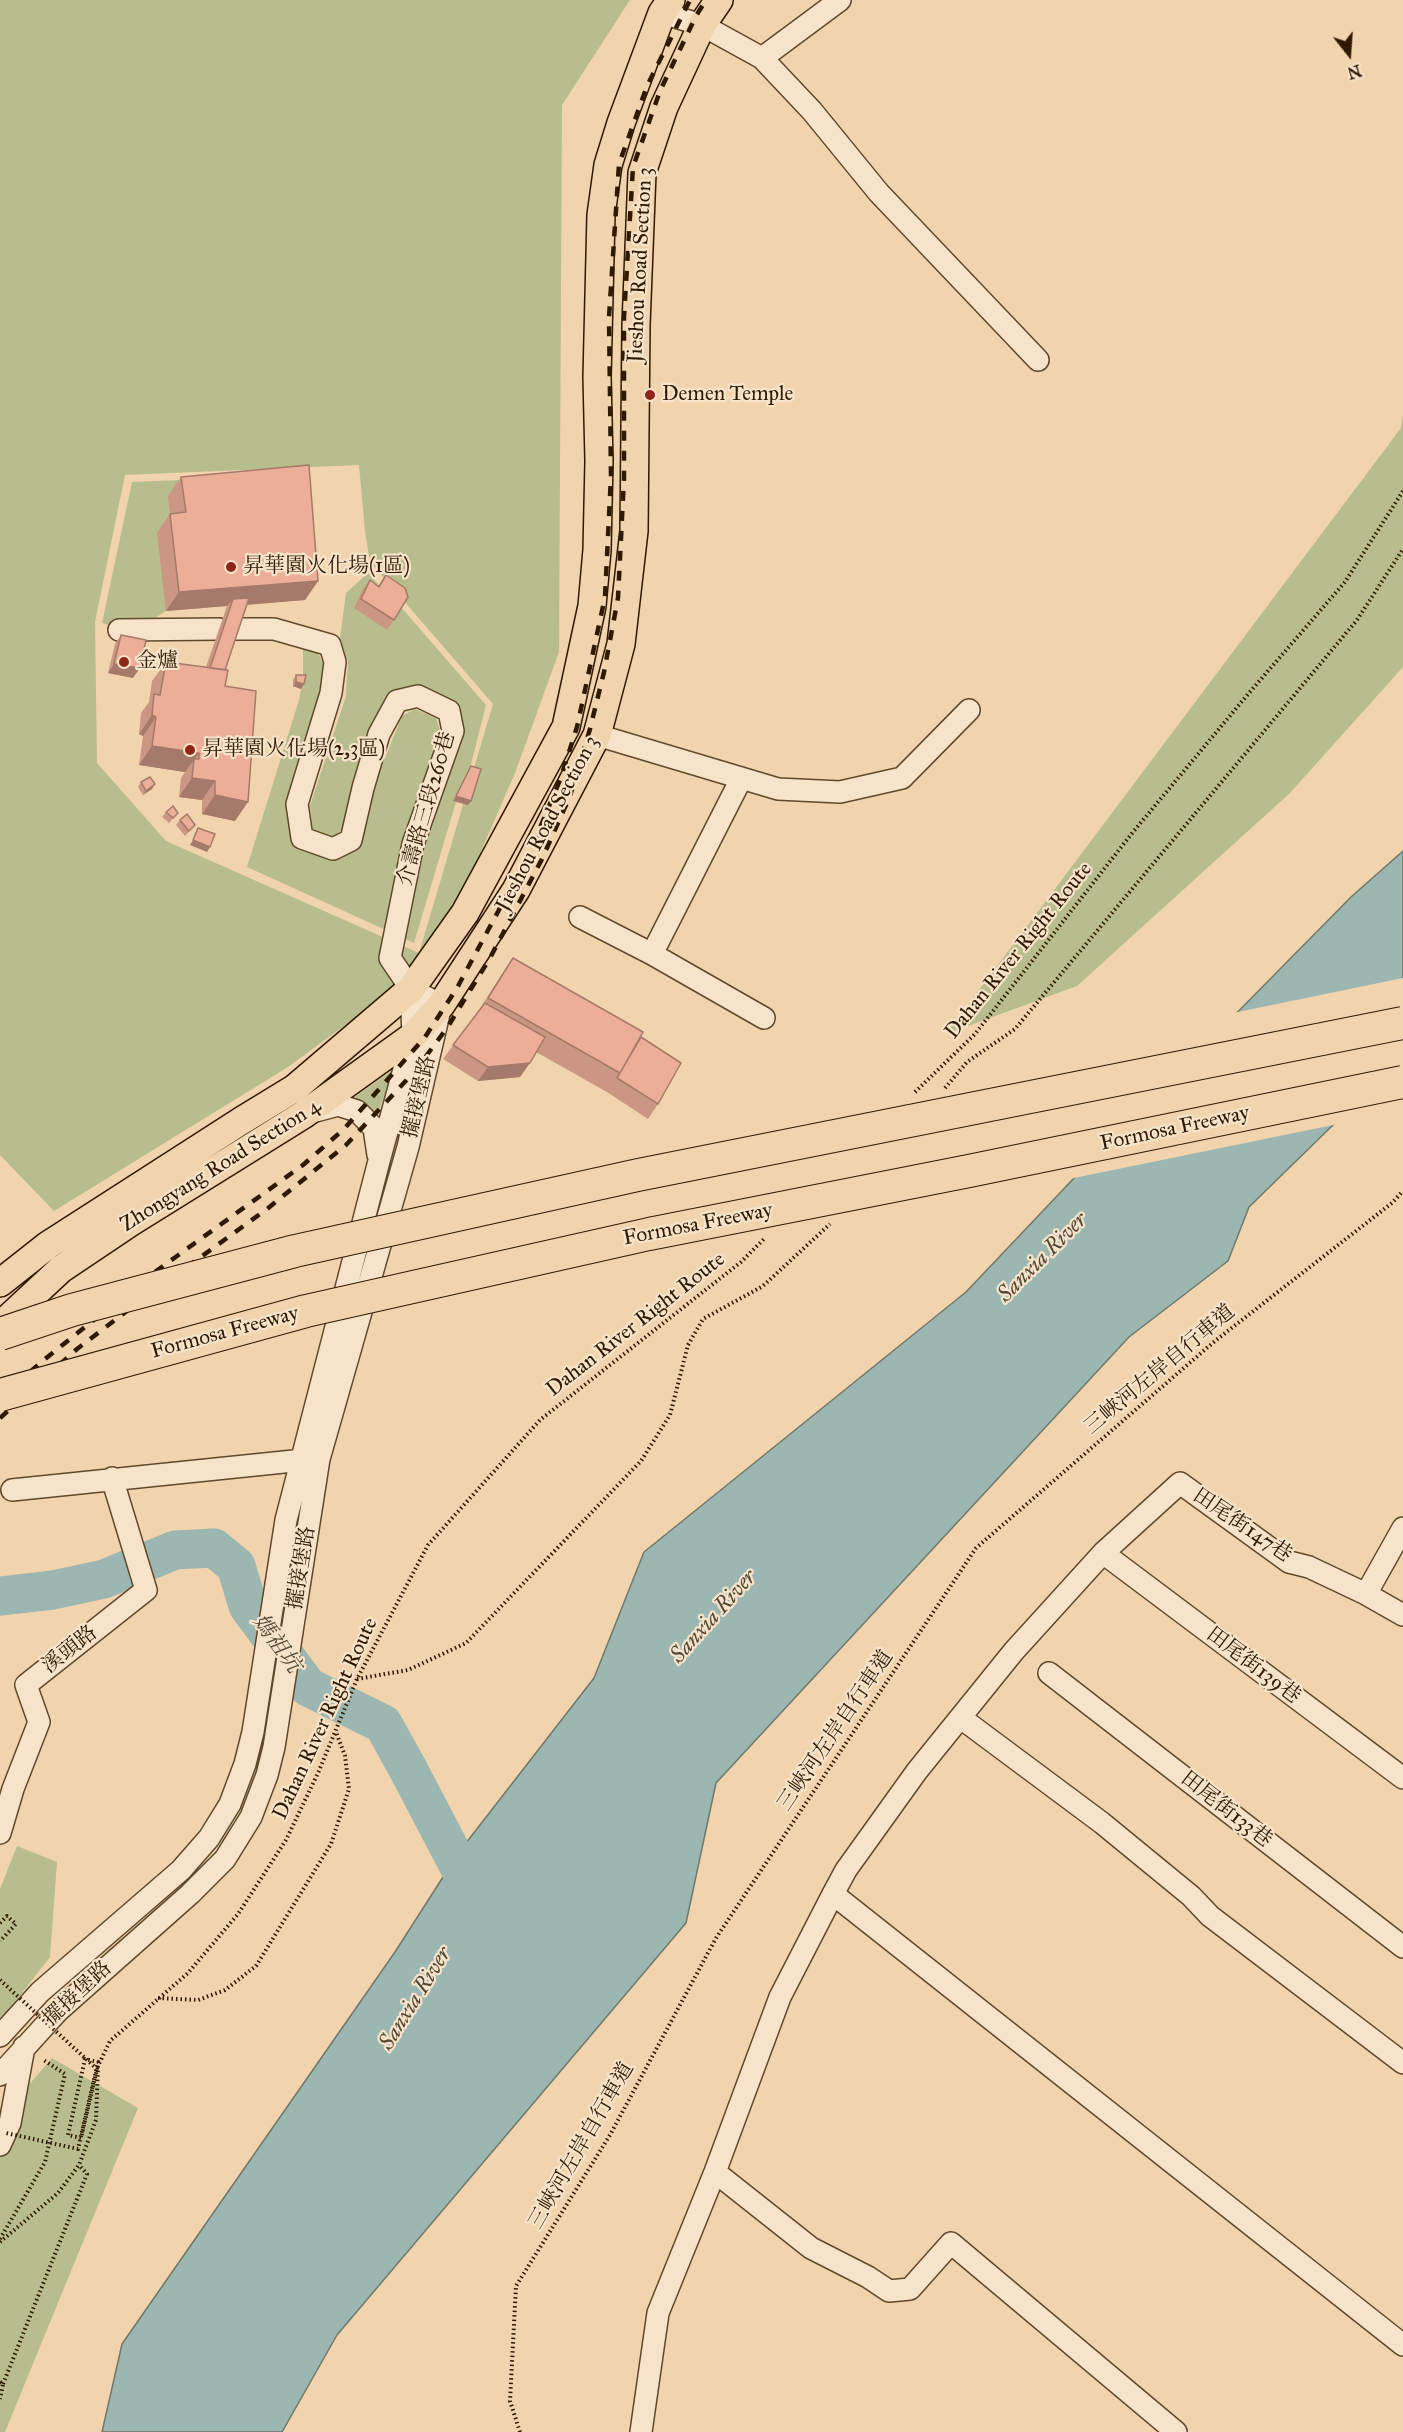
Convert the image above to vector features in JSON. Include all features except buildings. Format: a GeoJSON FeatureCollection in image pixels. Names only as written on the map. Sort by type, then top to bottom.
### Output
{"type":"FeatureCollection","features":[{"type":"Feature","properties":{"kind":"highway"},"geometry":{"type":"LineString","coordinates":[[2,1323],[72,1310],[295,1251],[649,1173],[1403,1023]]}},
{"type":"Feature","properties":{"kind":"highway","name":"Formosa Freeway"},"geometry":{"type":"LineString","coordinates":[[0,1395],[306,1311],[626,1239],[1403,1082]]}},
{"type":"Feature","properties":{"kind":"main road","name":"Jieshou Road Section 3"},"geometry":{"type":"LineString","coordinates":[[441,1005],[516,890],[597,735],[621,644],[634,531],[636,325],[642,172],[664,106],[702,26],[719,0]]}},
{"type":"Feature","properties":{"kind":"main road","name":"Jieshou Road Section 3"},"geometry":{"type":"LineString","coordinates":[[411,989],[465,913],[566,728],[592,606],[597,550],[598,342],[602,214],[607,175],[621,123],[666,7]]}},
{"type":"Feature","properties":{"kind":"main road","name":"Zhongyang Road Section 4"},"geometry":{"type":"LineString","coordinates":[[0,1283],[48,1245],[241,1120],[295,1088],[411,989]]}},
{"type":"Feature","properties":{"kind":"main road","name":"Zhongyang Road Section 4"},"geometry":{"type":"LineString","coordinates":[[2,1323],[61,1269],[131,1222],[303,1115],[413,1036],[441,1005]]}},
{"type":"Feature","properties":{"kind":"street"},"geometry":{"type":"LineString","coordinates":[[762,58],[840,0]]}},
{"type":"Feature","properties":{"kind":"street"},"geometry":{"type":"LineString","coordinates":[[666,7],[762,58],[812,111],[879,193],[1038,360]]}},
{"type":"Feature","properties":{"kind":"street","name":"介壽路三段260巷"},"geometry":{"type":"LineString","coordinates":[[119,630],[274,629],[330,645],[335,662],[331,693],[297,804],[302,838],[333,849],[351,840],[379,734],[397,701],[418,696],[449,711],[453,731],[413,844],[390,958],[411,989],[441,1005]]}},
{"type":"Feature","properties":{"kind":"street"},"geometry":{"type":"LineString","coordinates":[[597,735],[778,789],[840,792],[902,778],[969,710]]}},
{"type":"Feature","properties":{"kind":"street"},"geometry":{"type":"LineString","coordinates":[[652,954],[741,779]]}},
{"type":"Feature","properties":{"kind":"street"},"geometry":{"type":"LineString","coordinates":[[580,917],[652,954],[764,1017]]}},
{"type":"Feature","properties":{"kind":"street","name":"擺接堡路"},"geometry":{"type":"LineString","coordinates":[[0,2075],[58,2011],[190,1894],[225,1858],[251,1817],[267,1775],[274,1747],[310,1520],[310,1460],[379,1161],[413,1036],[411,989]]}},
{"type":"Feature","properties":{"kind":"street","name":"擺接堡路"},"geometry":{"type":"LineString","coordinates":[[0,2036],[40,1992],[181,1869],[209,1838],[230,1804],[245,1764],[253,1731],[286,1520],[310,1460],[408,1148],[441,1005]]}},
{"type":"Feature","properties":{"kind":"street"},"geometry":{"type":"LineString","coordinates":[[303,1115],[338,1105],[357,1111],[374,1128],[379,1161]]}},
{"type":"Feature","properties":{"kind":"street"},"geometry":{"type":"LineString","coordinates":[[12,1490],[113,1482],[310,1460]]}},
{"type":"Feature","properties":{"kind":"street","name":"溪頭路"},"geometry":{"type":"LineString","coordinates":[[0,1833],[13,1789],[39,1722],[26,1685],[146,1590],[113,1482]]}},
{"type":"Feature","properties":{"kind":"street","name":"田尾街147巷"},"geometry":{"type":"LineString","coordinates":[[1103,1553],[1180,1483],[1289,1562],[1309,1567],[1366,1594],[1403,1616]]}},
{"type":"Feature","properties":{"kind":"street"},"geometry":{"type":"LineString","coordinates":[[1366,1594],[1403,1528]]}},
{"type":"Feature","properties":{"kind":"street"},"geometry":{"type":"LineString","coordinates":[[641,2432],[658,2313],[715,2172],[780,1997],[833,1894],[846,1870],[917,1771],[1014,1651],[1103,1553]]}},
{"type":"Feature","properties":{"kind":"street","name":"田尾街139巷"},"geometry":{"type":"LineString","coordinates":[[1103,1553],[1403,1778]]}},
{"type":"Feature","properties":{"kind":"street","name":"田尾街133巷"},"geometry":{"type":"LineString","coordinates":[[1049,1673],[1403,1947]]}},
{"type":"Feature","properties":{"kind":"street"},"geometry":{"type":"LineString","coordinates":[[961,1718],[1102,1823],[1191,1896],[1210,1916],[1403,2063]]}},
{"type":"Feature","properties":{"kind":"street"},"geometry":{"type":"LineString","coordinates":[[833,1894],[1403,2345]]}},
{"type":"Feature","properties":{"kind":"street"},"geometry":{"type":"LineString","coordinates":[[3,2139],[24,2047]]}},
{"type":"Feature","properties":{"kind":"street"},"geometry":{"type":"LineString","coordinates":[[715,2172],[811,2248],[889,2291],[910,2289],[951,2243],[1176,2432]]}},
{"type":"Feature","properties":{"kind":"path","name":"Dahan River Right Route"},"geometry":{"type":"LineString","coordinates":[[908,1099],[975,1034],[1133,832],[1345,582],[1403,491]]}},
{"type":"Feature","properties":{"kind":"path","name":"三峽河左岸自行車道"},"geometry":{"type":"LineString","coordinates":[[520,2432],[510,2401],[516,2286],[610,2135],[716,1938],[975,1548],[1215,1341],[1392,1203],[1403,1191]]}},
{"type":"Feature","properties":{"kind":"path","name":"Dahan River Right Route"},"geometry":{"type":"LineString","coordinates":[[0,2241],[58,2193],[79,2165],[96,2120],[98,2066],[110,2041],[188,1973],[237,1914],[286,1840],[336,1731],[356,1680],[428,1545],[540,1420],[741,1262],[766,1238]]}},
{"type":"Feature","properties":{"kind":"path"},"geometry":{"type":"LineString","coordinates":[[158,1998],[198,2000],[225,1990],[256,1966],[331,1844],[349,1789],[345,1756],[336,1731]]}},
{"type":"Feature","properties":{"kind":"path"},"geometry":{"type":"LineString","coordinates":[[0,1923],[7,1916],[16,1924],[0,1941]]}},
{"type":"Feature","properties":{"kind":"path"},"geometry":{"type":"LineString","coordinates":[[0,1980],[80,2053],[88,2061],[98,2069],[81,2138],[68,2135],[85,2059],[92,2061],[98,2062],[96,2073],[93,2084],[91,2095],[81,2138],[78,2149],[3,2139]]}},
{"type":"Feature","properties":{"kind":"path"},"geometry":{"type":"LineString","coordinates":[[0,2241],[45,2162],[65,2074],[24,2047]]}},
{"type":"Feature","properties":{"kind":"path"},"geometry":{"type":"LineString","coordinates":[[0,2399],[2,2383],[87,2174],[79,2165]]}},
{"type":"Feature","properties":{"kind":"green space"},"geometry":{"type":"Polygon","coordinates":[[[0,0],[630,0],[562,105],[559,652],[515,773],[458,904],[409,978],[288,1067],[54,1211],[0,1155],[0,0]],[[359,465],[125,475],[95,622],[97,763],[166,841],[419,953],[493,704],[370,562],[359,465]]]}},
{"type":"Feature","properties":{"kind":"green space"},"geometry":{"type":"Polygon","coordinates":[[[1403,415],[1403,667],[1290,793],[1077,986],[946,1034],[1401,428],[1403,415]]]}},
{"type":"Feature","properties":{"kind":"green space"},"geometry":{"type":"Polygon","coordinates":[[[205,479],[173,531],[166,611],[144,625],[102,623],[132,482],[205,479]]]}},
{"type":"Feature","properties":{"kind":"green space"},"geometry":{"type":"Polygon","coordinates":[[[368,573],[379,585],[372,597],[387,630],[401,607],[486,705],[469,772],[453,801],[456,802],[414,943],[403,938],[422,846],[463,734],[455,701],[416,684],[389,691],[366,735],[343,829],[331,839],[313,832],[310,806],[346,696],[348,661],[340,638],[346,593],[368,573]]]}},
{"type":"Feature","properties":{"kind":"green space"},"geometry":{"type":"Polygon","coordinates":[[[303,648],[318,653],[323,664],[321,693],[288,803],[332,859],[360,845],[373,788],[402,716],[415,709],[436,718],[441,733],[403,842],[388,931],[247,867],[299,700],[303,680],[303,648]]]}},
{"type":"Feature","properties":{"kind":"green space"},"geometry":{"type":"Polygon","coordinates":[[[394,1069],[377,1115],[351,1100],[394,1069]]]}},
{"type":"Feature","properties":{"kind":"green space"},"geometry":{"type":"Polygon","coordinates":[[[17,1846],[57,1862],[50,1957],[0,2021],[0,1889],[17,1846]]]}},
{"type":"Feature","properties":{"kind":"green space"},"geometry":{"type":"Polygon","coordinates":[[[52,2058],[138,2108],[5,2432],[0,2432],[0,2118],[52,2058]]]}},
{"type":"Feature","properties":{"kind":"water","name":"Sanxia River"},"geometry":{"type":"Polygon","coordinates":[[[1403,851],[1403,1053],[1373,1086],[1249,1207],[1228,1261],[1129,1337],[716,1783],[686,1923],[337,2335],[282,2432],[102,2432],[122,2344],[395,1952],[459,1852],[594,1678],[644,1552],[966,1292],[1075,1177],[1351,897],[1403,851]]]}},
{"type":"Feature","properties":{"kind":"pier"},"geometry":{"type":"Polygon","coordinates":[[[1403,978],[1403,1057],[1338,1124],[1069,1179],[1233,1013],[1403,978]]]}},
{"type":"Feature","properties":{"kind":"waterway","name":"媽祖坑"},"geometry":{"type":"LineString","coordinates":[[0,1596],[53,1590],[104,1579],[175,1550],[214,1548],[236,1566],[248,1606],[308,1687],[383,1724],[477,1901]]}},
{"type":"Feature","properties":{"kind":"railway"},"geometry":{"type":"LineString","coordinates":[[0,1398],[141,1282],[303,1165],[344,1129],[425,1037],[457,988],[529,854],[560,780],[577,727],[605,597],[611,476],[609,317],[619,164],[647,86],[690,0]]}},
{"type":"Feature","properties":{"kind":"railway"},"geometry":{"type":"LineString","coordinates":[[0,1418],[77,1349],[267,1209],[346,1145],[415,1071],[447,1028],[490,958],[542,859],[570,796],[590,729],[618,598],[624,478],[624,317],[633,167],[660,91],[706,0]]}},
{"type":"Feature","properties":{"kind":"place","name":"Demen Temple"},"geometry":{"type":"Point","coordinates":[650,395]}},
{"type":"Feature","properties":{"kind":"place","name":"昇華園火化場(1區)"},"geometry":{"type":"Point","coordinates":[231,567]}},
{"type":"Feature","properties":{"kind":"place","name":"金爐"},"geometry":{"type":"Point","coordinates":[124,662]}},
{"type":"Feature","properties":{"kind":"place","name":"昇華園火化場(2,3區)"},"geometry":{"type":"Point","coordinates":[190,750]}}]}
